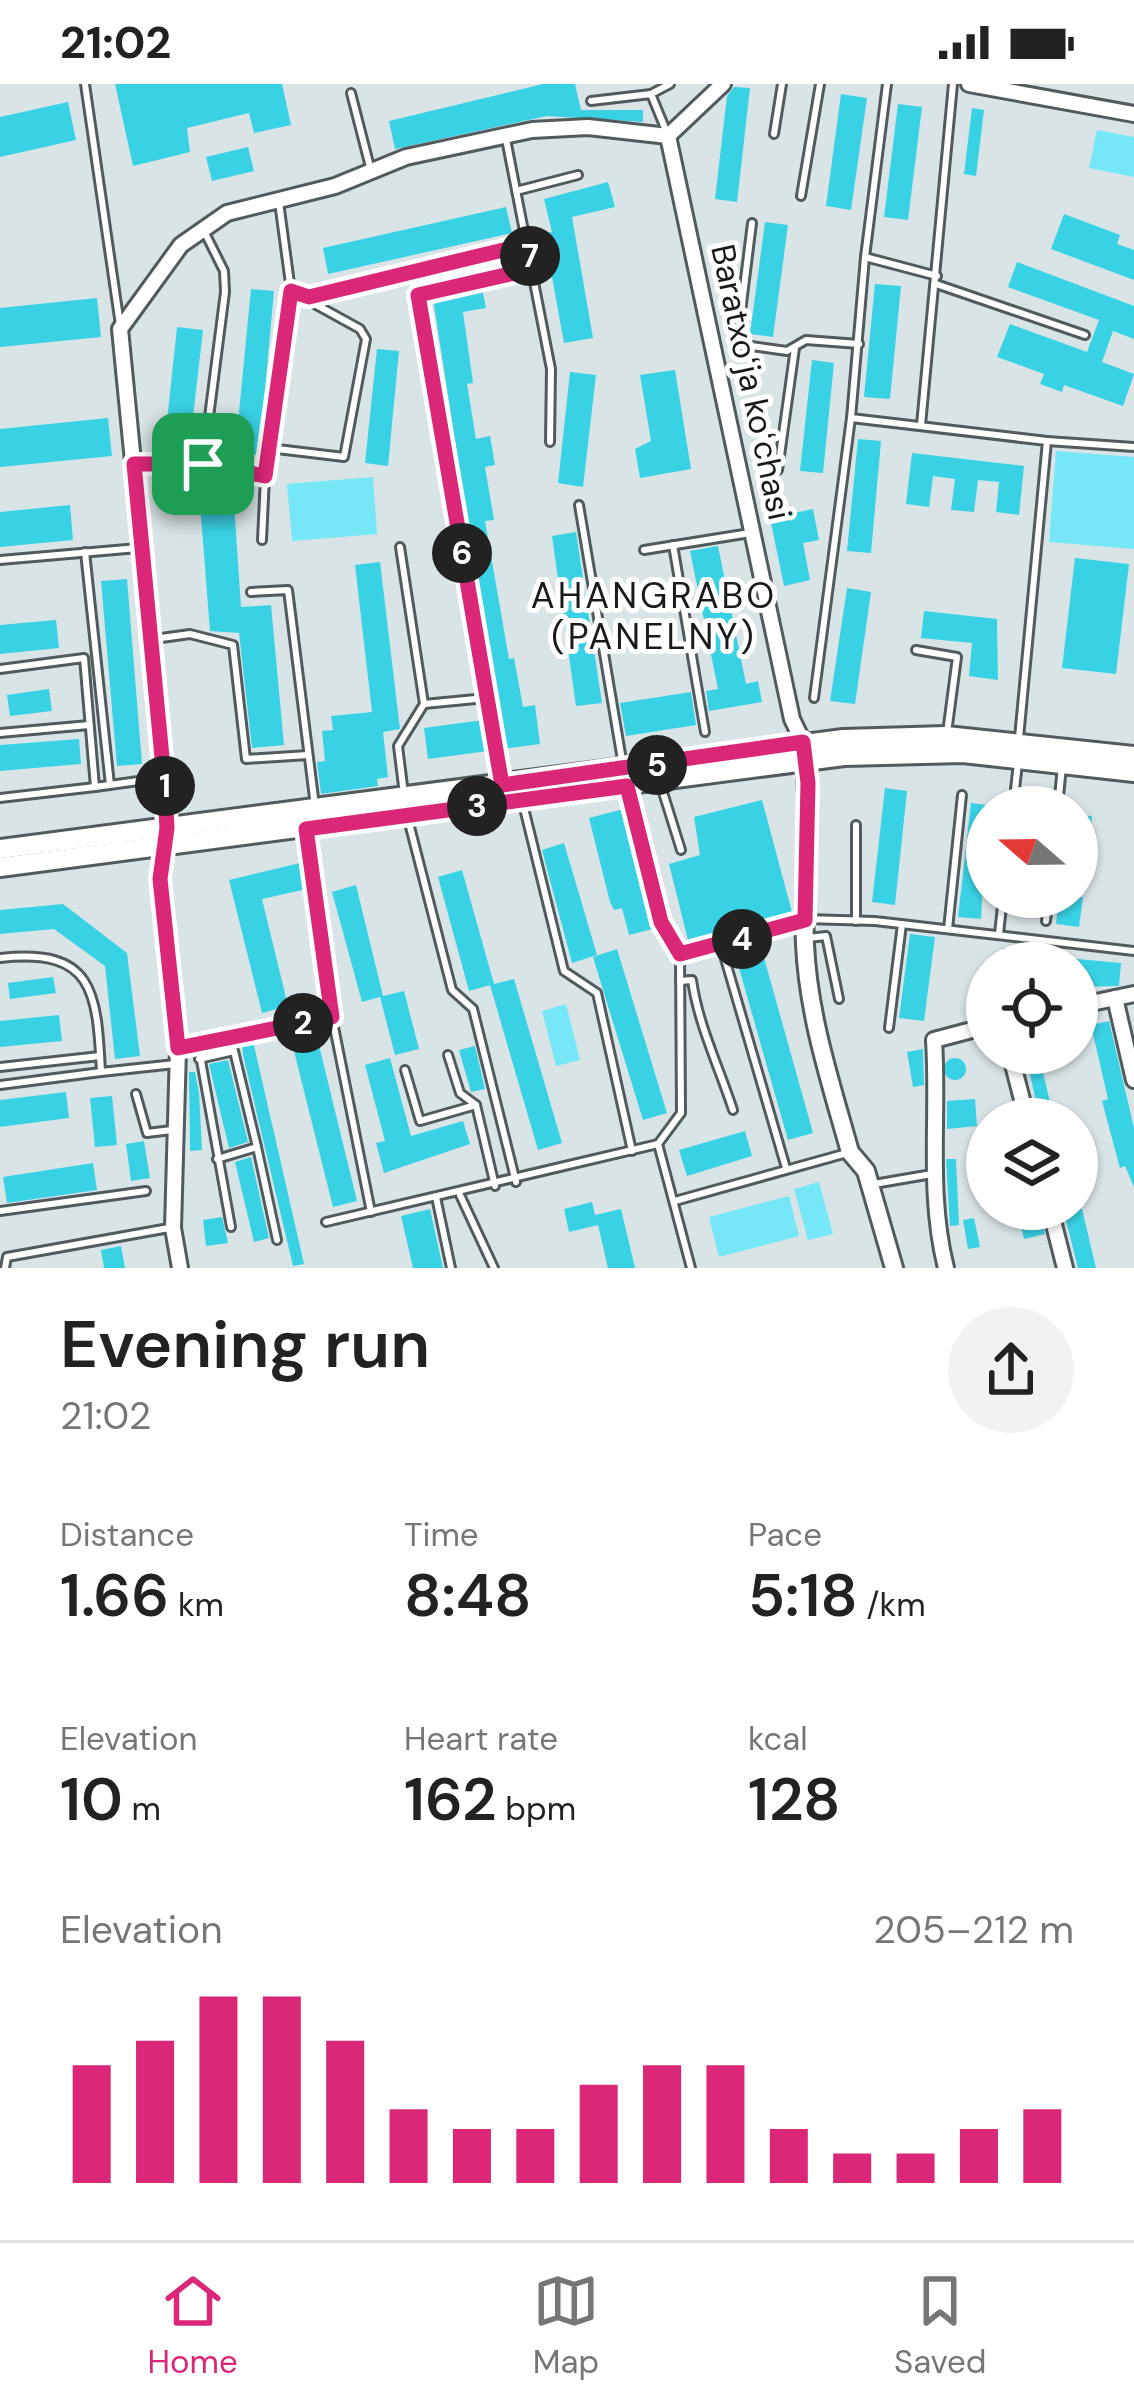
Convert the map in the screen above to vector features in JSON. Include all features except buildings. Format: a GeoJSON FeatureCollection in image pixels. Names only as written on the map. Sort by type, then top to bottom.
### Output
{"type":"FeatureCollection","features":[{"type":"Feature","properties":{"kind":"main road"},"geometry":{"type":"LineString","coordinates":[[0,849],[166,837],[406,807],[522,800],[625,778],[946,736],[1133,764]]}},
{"type":"Feature","properties":{"kind":"main road"},"geometry":{"type":"LineString","coordinates":[[406,807],[502,785],[625,778],[660,782],[804,751],[1018,749],[1062,763],[1133,764]]}},
{"type":"Feature","properties":{"kind":"main road"},"geometry":{"type":"LineString","coordinates":[[0,867],[166,837]]}},
{"type":"Feature","properties":{"kind":"street"},"geometry":{"type":"LineString","coordinates":[[180,1268],[172,1228],[178,1056],[160,879],[166,837],[164,778],[120,329],[201,227],[226,213],[372,174],[406,157],[506,136],[574,127],[668,136],[723,84]]}},
{"type":"Feature","properties":{"kind":"street"},"geometry":{"type":"LineString","coordinates":[[970,84],[1053,92],[1134,114]]}},
{"type":"Feature","properties":{"kind":"street","name":"Baratxoʻja koʻchasi"},"geometry":{"type":"LineString","coordinates":[[668,136],[791,719],[804,751],[805,929],[811,999],[850,1152],[870,1185],[894,1268]]}},
{"type":"Feature","properties":{"kind":"street"},"geometry":{"type":"LineString","coordinates":[[1133,764],[1134,747]]}},
{"type":"Feature","properties":{"kind":"street"},"geometry":{"type":"LineString","coordinates":[[1098,1002],[1134,994]]}},
{"type":"Feature","properties":{"kind":"street"},"geometry":{"type":"LineString","coordinates":[[1115,998],[1134,1080]]}},
{"type":"Feature","properties":{"kind":"street"},"geometry":{"type":"LineString","coordinates":[[946,1268],[932,1174],[939,1115],[934,1040],[966,1032]]}},
{"type":"Feature","properties":{"kind":"street"},"geometry":{"type":"LineString","coordinates":[[1055,1230],[1065,1268]]}},
{"type":"Feature","properties":{"kind":"lane"},"geometry":{"type":"LineString","coordinates":[[85,84],[120,329]]}},
{"type":"Feature","properties":{"kind":"lane"},"geometry":{"type":"LineString","coordinates":[[591,101],[651,94],[670,84]]}},
{"type":"Feature","properties":{"kind":"lane"},"geometry":{"type":"LineString","coordinates":[[774,134],[782,84]]}},
{"type":"Feature","properties":{"kind":"lane"},"geometry":{"type":"LineString","coordinates":[[801,196],[820,84]]}},
{"type":"Feature","properties":{"kind":"lane"},"geometry":{"type":"LineString","coordinates":[[814,698],[851,418],[887,84]]}},
{"type":"Feature","properties":{"kind":"lane"},"geometry":{"type":"LineString","coordinates":[[921,425],[953,84]]}},
{"type":"Feature","properties":{"kind":"lane"},"geometry":{"type":"LineString","coordinates":[[351,93],[372,174]]}},
{"type":"Feature","properties":{"kind":"lane"},"geometry":{"type":"LineString","coordinates":[[651,94],[668,136]]}},
{"type":"Feature","properties":{"kind":"lane"},"geometry":{"type":"LineString","coordinates":[[506,136],[551,369],[550,442]]}},
{"type":"Feature","properties":{"kind":"lane"},"geometry":{"type":"LineString","coordinates":[[516,191],[578,176]]}},
{"type":"Feature","properties":{"kind":"lane"},"geometry":{"type":"LineString","coordinates":[[262,540],[268,448],[291,291],[279,199]]}},
{"type":"Feature","properties":{"kind":"lane"},"geometry":{"type":"LineString","coordinates":[[752,223],[737,344],[795,348],[806,340],[859,344]]}},
{"type":"Feature","properties":{"kind":"lane"},"geometry":{"type":"LineString","coordinates":[[201,227],[224,271],[225,292],[203,464]]}},
{"type":"Feature","properties":{"kind":"lane"},"geometry":{"type":"LineString","coordinates":[[309,297],[528,244]]}},
{"type":"Feature","properties":{"kind":"lane"},"geometry":{"type":"LineString","coordinates":[[865,256],[1084,334]]}},
{"type":"Feature","properties":{"kind":"lane"},"geometry":{"type":"LineString","coordinates":[[502,785],[418,295],[532,269]]}},
{"type":"Feature","properties":{"kind":"lane"},"geometry":{"type":"LineString","coordinates":[[268,448],[344,457],[366,338],[360,329],[309,297],[291,291]]}},
{"type":"Feature","properties":{"kind":"lane"},"geometry":{"type":"LineString","coordinates":[[778,470],[795,348]]}},
{"type":"Feature","properties":{"kind":"lane"},"geometry":{"type":"LineString","coordinates":[[851,418],[1134,446]]}},
{"type":"Feature","properties":{"kind":"lane"},"geometry":{"type":"LineString","coordinates":[[1015,786],[1047,441]]}},
{"type":"Feature","properties":{"kind":"lane"},"geometry":{"type":"LineString","coordinates":[[134,464],[203,464],[265,476]]}},
{"type":"Feature","properties":{"kind":"lane"},"geometry":{"type":"LineString","coordinates":[[326,1222],[516,1182],[658,1144],[681,1113],[680,954],[661,922],[625,778],[579,506]]}},
{"type":"Feature","properties":{"kind":"lane"},"geometry":{"type":"LineString","coordinates":[[644,550],[753,532]]}},
{"type":"Feature","properties":{"kind":"lane"},"geometry":{"type":"LineString","coordinates":[[674,545],[705,732]]}},
{"type":"Feature","properties":{"kind":"lane"},"geometry":{"type":"LineString","coordinates":[[0,560],[141,547]]}},
{"type":"Feature","properties":{"kind":"lane"},"geometry":{"type":"LineString","coordinates":[[400,548],[424,704],[398,746],[406,807],[452,990],[473,1009],[516,1182]]}},
{"type":"Feature","properties":{"kind":"lane"},"geometry":{"type":"LineString","coordinates":[[85,552],[110,785]]}},
{"type":"Feature","properties":{"kind":"lane"},"geometry":{"type":"LineString","coordinates":[[251,592],[288,590],[332,1017],[371,1212]]}},
{"type":"Feature","properties":{"kind":"lane"},"geometry":{"type":"LineString","coordinates":[[151,639],[190,634],[233,645],[246,759],[308,755]]}},
{"type":"Feature","properties":{"kind":"lane"},"geometry":{"type":"LineString","coordinates":[[916,650],[958,656],[946,736]]}},
{"type":"Feature","properties":{"kind":"lane"},"geometry":{"type":"LineString","coordinates":[[0,669],[84,658],[94,787]]}},
{"type":"Feature","properties":{"kind":"lane"},"geometry":{"type":"LineString","coordinates":[[424,704],[488,698]]}},
{"type":"Feature","properties":{"kind":"lane"},"geometry":{"type":"LineString","coordinates":[[0,733],[89,725]]}},
{"type":"Feature","properties":{"kind":"lane"},"geometry":{"type":"LineString","coordinates":[[1060,786],[1062,763]]}},
{"type":"Feature","properties":{"kind":"lane"},"geometry":{"type":"LineString","coordinates":[[0,798],[164,778]]}},
{"type":"Feature","properties":{"kind":"lane"},"geometry":{"type":"LineString","coordinates":[[660,782],[681,850]]}},
{"type":"Feature","properties":{"kind":"lane"},"geometry":{"type":"LineString","coordinates":[[948,929],[962,795]]}},
{"type":"Feature","properties":{"kind":"lane"},"geometry":{"type":"LineString","coordinates":[[522,800],[564,971],[597,993],[632,1151]]}},
{"type":"Feature","properties":{"kind":"lane"},"geometry":{"type":"LineString","coordinates":[[856,825],[856,921]]}},
{"type":"Feature","properties":{"kind":"lane"},"geometry":{"type":"LineString","coordinates":[[999,934],[1001,918]]}},
{"type":"Feature","properties":{"kind":"lane"},"geometry":{"type":"LineString","coordinates":[[1046,918],[1046,922]]}},
{"type":"Feature","properties":{"kind":"lane"},"geometry":{"type":"LineString","coordinates":[[680,954],[856,921],[1134,950]]}},
{"type":"Feature","properties":{"kind":"lane"},"geometry":{"type":"LineString","coordinates":[[890,1028],[902,924]]}},
{"type":"Feature","properties":{"kind":"lane"},"geometry":{"type":"LineString","coordinates":[[805,929],[826,936],[839,999]]}},
{"type":"Feature","properties":{"kind":"lane"},"geometry":{"type":"LineString","coordinates":[[721,945],[786,1168]]}},
{"type":"Feature","properties":{"kind":"lane"},"geometry":{"type":"LineString","coordinates":[[0,958],[44,953],[76,967],[90,988],[101,1072]]}},
{"type":"Feature","properties":{"kind":"lane"},"geometry":{"type":"LineString","coordinates":[[680,982],[692,980],[697,1014],[707,1029],[733,1110]]}},
{"type":"Feature","properties":{"kind":"lane"},"geometry":{"type":"LineString","coordinates":[[0,1085],[101,1072],[178,1056],[198,1044],[332,1017]]}},
{"type":"Feature","properties":{"kind":"lane"},"geometry":{"type":"LineString","coordinates":[[198,1044],[231,1227]]}},
{"type":"Feature","properties":{"kind":"lane"},"geometry":{"type":"LineString","coordinates":[[199,1059],[234,1051],[278,1240]]}},
{"type":"Feature","properties":{"kind":"lane"},"geometry":{"type":"LineString","coordinates":[[448,1055],[460,1094],[476,1105],[495,1186]]}},
{"type":"Feature","properties":{"kind":"lane"},"geometry":{"type":"LineString","coordinates":[[0,1067],[100,1056]]}},
{"type":"Feature","properties":{"kind":"lane"},"geometry":{"type":"LineString","coordinates":[[406,1070],[420,1121],[476,1105]]}},
{"type":"Feature","properties":{"kind":"lane"},"geometry":{"type":"LineString","coordinates":[[136,1094],[147,1133],[175,1129]]}},
{"type":"Feature","properties":{"kind":"lane"},"geometry":{"type":"LineString","coordinates":[[658,1144],[691,1268]]}},
{"type":"Feature","properties":{"kind":"lane"},"geometry":{"type":"LineString","coordinates":[[217,1159],[257,1148]]}},
{"type":"Feature","properties":{"kind":"lane"},"geometry":{"type":"LineString","coordinates":[[674,1202],[850,1152]]}},
{"type":"Feature","properties":{"kind":"lane"},"geometry":{"type":"LineString","coordinates":[[870,1185],[932,1174]]}},
{"type":"Feature","properties":{"kind":"lane"},"geometry":{"type":"LineString","coordinates":[[0,1211],[146,1191]]}},
{"type":"Feature","properties":{"kind":"lane"},"geometry":{"type":"LineString","coordinates":[[460,1194],[494,1268]]}},
{"type":"Feature","properties":{"kind":"lane"},"geometry":{"type":"LineString","coordinates":[[436,1197],[451,1268]]}},
{"type":"Feature","properties":{"kind":"lane"},"geometry":{"type":"LineString","coordinates":[[5,1268],[4,1255],[172,1228]]}},
{"type":"Feature","properties":{"kind":"shaded area"},"geometry":{"type":"Polygon","coordinates":[[[1097,130],[1134,137],[1134,177],[1089,168],[1097,130]]]}},
{"type":"Feature","properties":{"kind":"shaded area"},"geometry":{"type":"Polygon","coordinates":[[[1056,451],[1134,457],[1134,549],[1049,542],[1056,451]]]}},
{"type":"Feature","properties":{"kind":"shaded area"},"geometry":{"type":"Polygon","coordinates":[[[373,477],[377,534],[292,541],[287,484],[373,477]]]}},
{"type":"Feature","properties":{"kind":"shaded area"},"geometry":{"type":"Polygon","coordinates":[[[566,1004],[580,1060],[556,1066],[542,1011],[566,1004]]]}},
{"type":"Feature","properties":{"kind":"shaded area"},"geometry":{"type":"Polygon","coordinates":[[[819,1182],[833,1234],[808,1240],[794,1189],[819,1182]]]}},
{"type":"Feature","properties":{"kind":"shaded area"},"geometry":{"type":"Polygon","coordinates":[[[789,1196],[799,1236],[719,1257],[709,1217],[789,1196]]]}},
{"type":"Feature","properties":{"kind":"district","name":"AHANGRABO (PANELNY)"},"geometry":{"type":"Point","coordinates":[654,616]}},
{"type":"Feature","properties":{"kind":"route"},"geometry":{"type":"LineString","coordinates":[[528,244],[532,269],[418,295],[502,785],[803,742],[808,783],[805,920],[680,954],[661,922],[627,786],[306,829],[332,1017],[178,1048],[160,879],[167,828],[164,778],[134,464],[203,464],[265,476],[291,291],[309,297],[528,244]]}}]}
